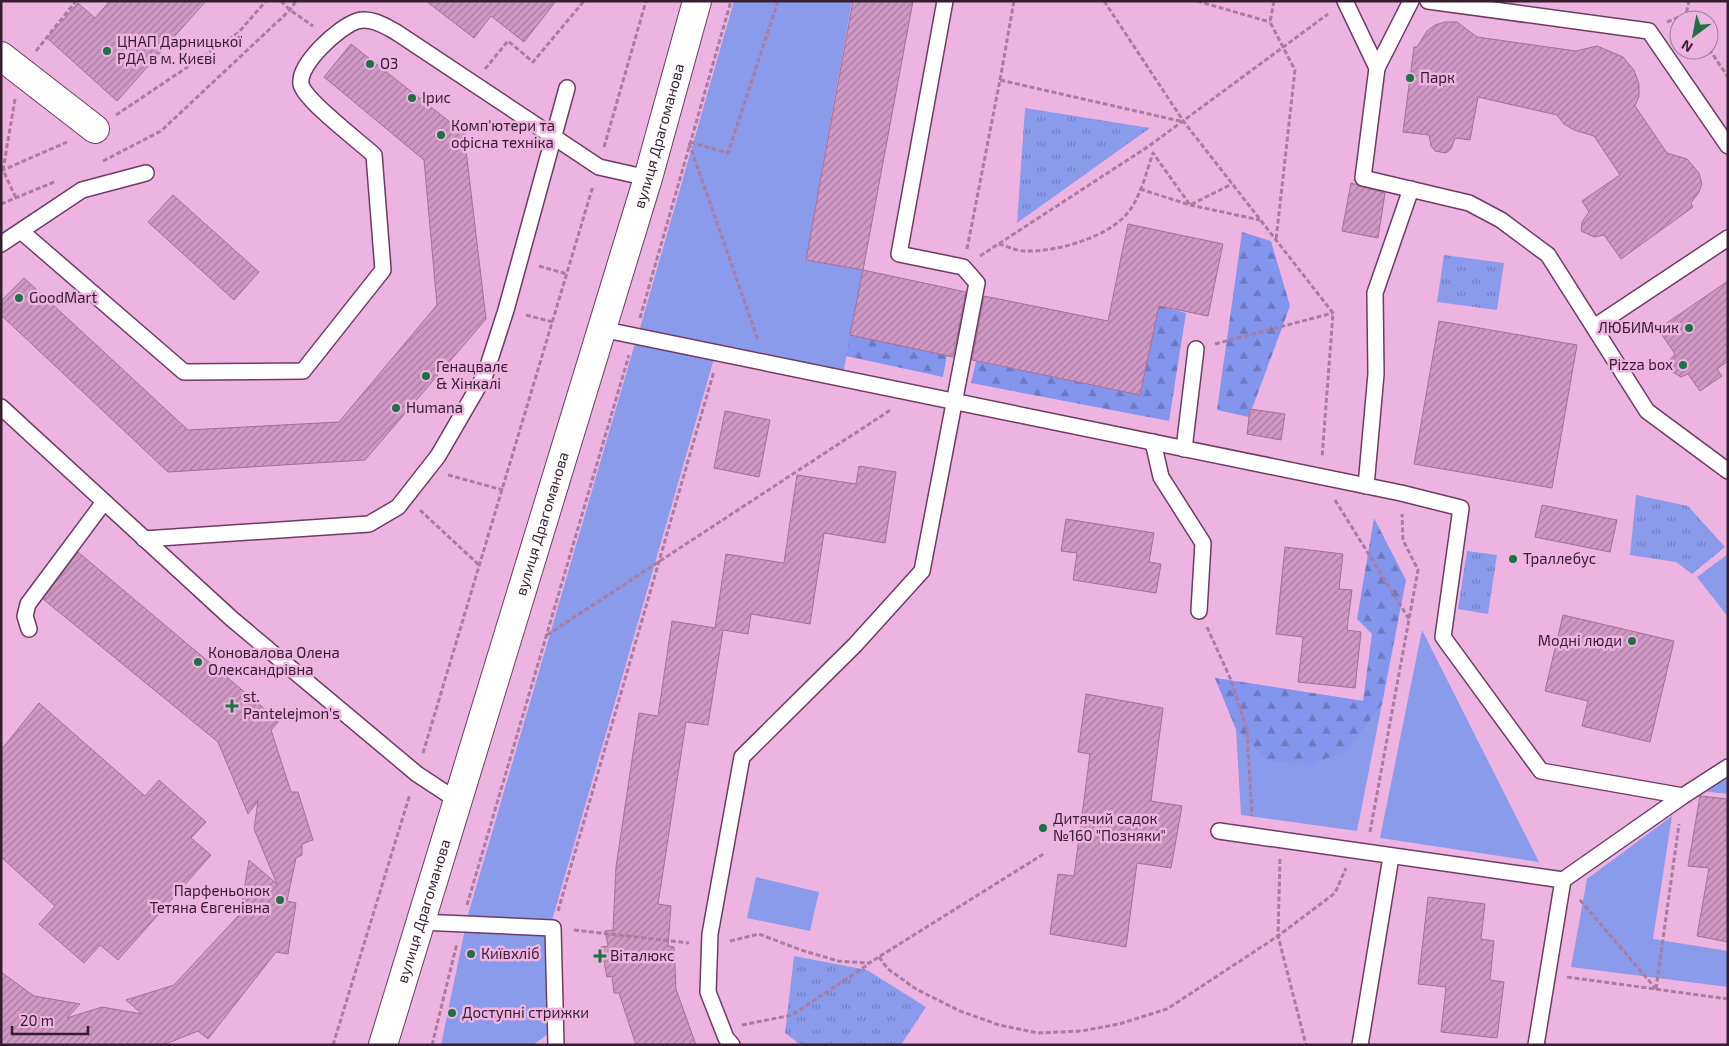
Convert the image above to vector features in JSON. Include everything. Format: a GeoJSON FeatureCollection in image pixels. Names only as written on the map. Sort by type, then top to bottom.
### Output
{"type":"FeatureCollection","features":[{"type":"Feature","properties":{"kind":"street","name":"вулиця Драгоманова"},"geometry":{"type":"LineString","coordinates":[[384,1045],[648,178],[697,1]]}},
{"type":"Feature","properties":{"kind":"street"},"geometry":{"type":"LineString","coordinates":[[1,56],[95,129]]}},
{"type":"Feature","properties":{"kind":"lane"},"geometry":{"type":"LineString","coordinates":[[732,1045],[723,1029],[708,992],[710,946],[742,757],[855,645],[922,571],[977,284],[963,266],[900,254],[945,1]]}},
{"type":"Feature","properties":{"kind":"lane"},"geometry":{"type":"LineString","coordinates":[[1411,1],[1377,68],[1363,178],[1469,203],[1500,220],[1548,255],[1647,411],[1728,470]]}},
{"type":"Feature","properties":{"kind":"lane"},"geometry":{"type":"LineString","coordinates":[[1428,1],[1649,31],[1728,146]]}},
{"type":"Feature","properties":{"kind":"lane"},"geometry":{"type":"LineString","coordinates":[[1345,2],[1377,68]]}},
{"type":"Feature","properties":{"kind":"lane"},"geometry":{"type":"LineString","coordinates":[[22,232],[184,372],[303,371],[383,270],[374,155],[308,98],[301,84],[304,67],[331,37],[357,21],[375,22],[396,32],[599,167],[648,178]]}},
{"type":"Feature","properties":{"kind":"lane"},"geometry":{"type":"LineString","coordinates":[[144,539],[369,524],[398,507],[438,456],[485,375],[506,310],[567,88]]}},
{"type":"Feature","properties":{"kind":"lane"},"geometry":{"type":"LineString","coordinates":[[1,244],[22,232],[82,190],[146,173]]}},
{"type":"Feature","properties":{"kind":"lane"},"geometry":{"type":"LineString","coordinates":[[1366,486],[1376,374],[1375,293],[1411,189]]}},
{"type":"Feature","properties":{"kind":"lane"},"geometry":{"type":"LineString","coordinates":[[1594,327],[1728,238]]}},
{"type":"Feature","properties":{"kind":"lane"},"geometry":{"type":"LineString","coordinates":[[601,329],[1401,493],[1461,508],[1443,637],[1541,771],[1683,796]]}},
{"type":"Feature","properties":{"kind":"lane"},"geometry":{"type":"LineString","coordinates":[[1184,449],[1196,349]]}},
{"type":"Feature","properties":{"kind":"lane"},"geometry":{"type":"LineString","coordinates":[[1,407],[232,619],[417,774],[458,801]]}},
{"type":"Feature","properties":{"kind":"lane"},"geometry":{"type":"LineString","coordinates":[[1153,442],[1161,477],[1203,543],[1199,611]]}},
{"type":"Feature","properties":{"kind":"lane"},"geometry":{"type":"LineString","coordinates":[[29,629],[25,616],[28,604],[104,502]]}},
{"type":"Feature","properties":{"kind":"lane"},"geometry":{"type":"LineString","coordinates":[[1219,831],[1563,880],[1683,796],[1728,768]]}},
{"type":"Feature","properties":{"kind":"lane"},"geometry":{"type":"LineString","coordinates":[[1360,1045],[1391,857]]}},
{"type":"Feature","properties":{"kind":"lane"},"geometry":{"type":"LineString","coordinates":[[1536,1045],[1563,880]]}},
{"type":"Feature","properties":{"kind":"lane"},"geometry":{"type":"LineString","coordinates":[[420,922],[462,922],[553,928],[556,1045]]}},
{"type":"Feature","properties":{"kind":"path"},"geometry":{"type":"LineString","coordinates":[[16,198],[2,171],[95,129],[238,33],[266,1]]}},
{"type":"Feature","properties":{"kind":"path"},"geometry":{"type":"LineString","coordinates":[[281,1],[290,10],[331,37]]}},
{"type":"Feature","properties":{"kind":"path"},"geometry":{"type":"LineString","coordinates":[[100,163],[161,132],[290,10],[296,1]]}},
{"type":"Feature","properties":{"kind":"path"},"geometry":{"type":"LineString","coordinates":[[474,83],[508,41],[532,62],[584,1]]}},
{"type":"Feature","properties":{"kind":"path"},"geometry":{"type":"LineString","coordinates":[[333,1045],[503,490],[646,1]]}},
{"type":"Feature","properties":{"kind":"path"},"geometry":{"type":"LineString","coordinates":[[432,1045],[462,922],[635,336],[689,142],[731,1]]}},
{"type":"Feature","properties":{"kind":"path"},"geometry":{"type":"LineString","coordinates":[[689,142],[728,153],[778,1]]}},
{"type":"Feature","properties":{"kind":"path"},"geometry":{"type":"LineString","coordinates":[[963,266],[1014,1]]}},
{"type":"Feature","properties":{"kind":"path"},"geometry":{"type":"LineString","coordinates":[[1104,1],[1184,122],[1332,314],[1321,477],[1409,619]]}},
{"type":"Feature","properties":{"kind":"path"},"geometry":{"type":"LineString","coordinates":[[1197,1],[1270,22]]}},
{"type":"Feature","properties":{"kind":"path"},"geometry":{"type":"LineString","coordinates":[[1274,1],[1270,22],[1294,70],[1276,240]]}},
{"type":"Feature","properties":{"kind":"path"},"geometry":{"type":"LineString","coordinates":[[963,266],[1150,146],[1345,2]]}},
{"type":"Feature","properties":{"kind":"path"},"geometry":{"type":"LineString","coordinates":[[1716,60],[1728,78]]}},
{"type":"Feature","properties":{"kind":"path"},"geometry":{"type":"LineString","coordinates":[[1000,80],[1184,122]]}},
{"type":"Feature","properties":{"kind":"path"},"geometry":{"type":"LineString","coordinates":[[689,142],[766,363]]}},
{"type":"Feature","properties":{"kind":"path"},"geometry":{"type":"LineString","coordinates":[[1150,146],[1190,205]]}},
{"type":"Feature","properties":{"kind":"path"},"geometry":{"type":"LineString","coordinates":[[998,244],[1024,252],[1065,246],[1096,236],[1125,216],[1140,189],[1153,153]]}},
{"type":"Feature","properties":{"kind":"path"},"geometry":{"type":"LineString","coordinates":[[1,204],[58,180]]}},
{"type":"Feature","properties":{"kind":"path"},"geometry":{"type":"LineString","coordinates":[[1190,205],[1232,184]]}},
{"type":"Feature","properties":{"kind":"path"},"geometry":{"type":"LineString","coordinates":[[1140,189],[1190,205],[1260,220]]}},
{"type":"Feature","properties":{"kind":"path"},"geometry":{"type":"LineString","coordinates":[[520,260],[567,274]]}},
{"type":"Feature","properties":{"kind":"path"},"geometry":{"type":"LineString","coordinates":[[506,310],[553,322]]}},
{"type":"Feature","properties":{"kind":"path"},"geometry":{"type":"LineString","coordinates":[[1196,349],[1332,314]]}},
{"type":"Feature","properties":{"kind":"path"},"geometry":{"type":"LineString","coordinates":[[719,354],[553,928],[710,946],[759,934],[801,950],[838,960],[869,963]]}},
{"type":"Feature","properties":{"kind":"path"},"geometry":{"type":"LineString","coordinates":[[547,635],[916,394]]}},
{"type":"Feature","properties":{"kind":"path"},"geometry":{"type":"LineString","coordinates":[[428,469],[503,490]]}},
{"type":"Feature","properties":{"kind":"path"},"geometry":{"type":"LineString","coordinates":[[879,957],[888,969],[916,989],[960,1011],[998,1025],[1038,1033],[1081,1031],[1119,1024],[1167,1009],[1278,936],[1335,893],[1360,852],[1418,570],[1403,540],[1401,493]]}},
{"type":"Feature","properties":{"kind":"path"},"geometry":{"type":"LineString","coordinates":[[406,497],[480,566]]}},
{"type":"Feature","properties":{"kind":"path"},"geometry":{"type":"LineString","coordinates":[[1199,611],[1231,680],[1247,730],[1253,836]]}},
{"type":"Feature","properties":{"kind":"path"},"geometry":{"type":"LineString","coordinates":[[1656,989],[1683,796]]}},
{"type":"Feature","properties":{"kind":"path"},"geometry":{"type":"LineString","coordinates":[[1282,840],[1278,936],[1306,1045]]}},
{"type":"Feature","properties":{"kind":"path"},"geometry":{"type":"LineString","coordinates":[[723,1029],[792,1015],[869,963],[1044,853]]}},
{"type":"Feature","properties":{"kind":"path"},"geometry":{"type":"LineString","coordinates":[[1563,880],[1656,989]]}},
{"type":"Feature","properties":{"kind":"path"},"geometry":{"type":"LineString","coordinates":[[1547,974],[1728,1000]]}},
{"type":"Feature","properties":{"kind":"green space"},"geometry":{"type":"Polygon","coordinates":[[[734,1],[852,1],[806,260],[863,270],[843,374],[638,335],[734,1]]]}},
{"type":"Feature","properties":{"kind":"green space"},"geometry":{"type":"Polygon","coordinates":[[[1025,108],[1150,128],[1017,223],[1025,108]]]}},
{"type":"Feature","properties":{"kind":"green space"},"geometry":{"type":"Polygon","coordinates":[[[1242,232],[1271,241],[1290,306],[1249,417],[1217,410],[1242,232]]]}},
{"type":"Feature","properties":{"kind":"green space"},"geometry":{"type":"Polygon","coordinates":[[[1444,255],[1504,263],[1497,310],[1437,302],[1444,255]]]}},
{"type":"Feature","properties":{"kind":"green space"},"geometry":{"type":"Polygon","coordinates":[[[1159,306],[1186,313],[1169,421],[971,383],[976,361],[1140,395],[1159,306]]]}},
{"type":"Feature","properties":{"kind":"green space"},"geometry":{"type":"Polygon","coordinates":[[[850,335],[947,355],[943,377],[846,356],[850,335]]]}},
{"type":"Feature","properties":{"kind":"green space"},"geometry":{"type":"Polygon","coordinates":[[[636,340],[715,355],[551,924],[467,918],[636,340]]]}},
{"type":"Feature","properties":{"kind":"green space"},"geometry":{"type":"Polygon","coordinates":[[[1636,495],[1688,506],[1725,547],[1692,574],[1676,562],[1630,555],[1636,495]]]}},
{"type":"Feature","properties":{"kind":"green space"},"geometry":{"type":"Polygon","coordinates":[[[1374,518],[1406,580],[1382,704],[1347,750],[1311,765],[1268,761],[1236,729],[1215,678],[1363,701],[1372,634],[1357,619],[1374,518]]]}},
{"type":"Feature","properties":{"kind":"green space"},"geometry":{"type":"Polygon","coordinates":[[[1467,551],[1497,555],[1488,614],[1458,609],[1467,551]]]}},
{"type":"Feature","properties":{"kind":"green space"},"geometry":{"type":"Polygon","coordinates":[[[1728,554],[1728,617],[1697,577],[1728,554]]]}},
{"type":"Feature","properties":{"kind":"green space"},"geometry":{"type":"Polygon","coordinates":[[[1422,630],[1539,862],[1380,838],[1422,630]]]}},
{"type":"Feature","properties":{"kind":"green space"},"geometry":{"type":"Polygon","coordinates":[[[1215,678],[1382,704],[1357,831],[1241,815],[1236,729],[1215,678]]]}},
{"type":"Feature","properties":{"kind":"green space"},"geometry":{"type":"Polygon","coordinates":[[[1728,773],[1728,794],[1701,791],[1728,773]]]}},
{"type":"Feature","properties":{"kind":"green space"},"geometry":{"type":"Polygon","coordinates":[[[1672,816],[1653,939],[1728,951],[1728,987],[1571,967],[1587,879],[1672,816]]]}},
{"type":"Feature","properties":{"kind":"green space"},"geometry":{"type":"Polygon","coordinates":[[[756,877],[819,892],[810,931],[747,918],[756,877]]]}},
{"type":"Feature","properties":{"kind":"green space"},"geometry":{"type":"Polygon","coordinates":[[[465,929],[548,933],[549,1033],[533,1045],[441,1045],[465,929]]]}},
{"type":"Feature","properties":{"kind":"green space"},"geometry":{"type":"Polygon","coordinates":[[[794,956],[867,970],[926,1007],[901,1045],[801,1045],[785,1033],[794,956]]]}},
{"type":"Feature","properties":{"kind":"building"},"geometry":{"type":"Polygon","coordinates":[[[110,1],[206,1],[117,101],[47,38],[78,3],[95,18],[110,1]]]}},
{"type":"Feature","properties":{"kind":"building"},"geometry":{"type":"Polygon","coordinates":[[[426,1],[556,1],[524,42],[491,16],[474,38],[426,1]]]}},
{"type":"Feature","properties":{"kind":"building"},"geometry":{"type":"Polygon","coordinates":[[[853,1],[913,1],[863,270],[806,260],[853,1]]]}},
{"type":"Feature","properties":{"kind":"building"},"geometry":{"type":"Polygon","coordinates":[[[1445,22],[1457,22],[1477,37],[1576,51],[1597,46],[1623,57],[1634,70],[1639,84],[1639,96],[1635,106],[1667,153],[1687,159],[1699,173],[1702,184],[1691,203],[1693,207],[1621,259],[1604,235],[1594,237],[1581,231],[1582,222],[1589,212],[1582,201],[1620,175],[1594,136],[1574,130],[1564,124],[1557,115],[1478,97],[1470,140],[1455,138],[1451,149],[1446,153],[1435,151],[1431,146],[1429,135],[1403,132],[1414,47],[1417,47],[1427,31],[1435,25],[1445,22]]]}},
{"type":"Feature","properties":{"kind":"building"},"geometry":{"type":"Polygon","coordinates":[[[351,44],[464,133],[486,319],[365,460],[168,472],[1,315],[1,301],[24,278],[188,430],[339,422],[437,305],[424,160],[324,77],[351,44]]]}},
{"type":"Feature","properties":{"kind":"building"},"geometry":{"type":"Polygon","coordinates":[[[1351,183],[1385,193],[1378,238],[1342,231],[1351,183]]]}},
{"type":"Feature","properties":{"kind":"building"},"geometry":{"type":"Polygon","coordinates":[[[173,195],[259,272],[234,300],[148,222],[173,195]]]}},
{"type":"Feature","properties":{"kind":"building"},"geometry":{"type":"Polygon","coordinates":[[[1128,224],[1223,244],[1208,316],[1159,306],[1140,395],[972,360],[984,296],[1108,321],[1128,224]]]}},
{"type":"Feature","properties":{"kind":"building"},"geometry":{"type":"Polygon","coordinates":[[[863,270],[966,292],[953,357],[850,335],[863,270]]]}},
{"type":"Feature","properties":{"kind":"building"},"geometry":{"type":"Polygon","coordinates":[[[1728,281],[1728,361],[1717,369],[1722,376],[1700,391],[1688,374],[1681,377],[1671,371],[1668,362],[1675,354],[1658,329],[1728,281]]]}},
{"type":"Feature","properties":{"kind":"building"},"geometry":{"type":"Polygon","coordinates":[[[1439,321],[1577,345],[1552,488],[1414,464],[1439,321]]]}},
{"type":"Feature","properties":{"kind":"building"},"geometry":{"type":"Polygon","coordinates":[[[1250,409],[1285,414],[1281,440],[1247,434],[1250,409]]]}},
{"type":"Feature","properties":{"kind":"building"},"geometry":{"type":"Polygon","coordinates":[[[725,411],[770,420],[759,477],[714,468],[725,411]]]}},
{"type":"Feature","properties":{"kind":"building"},"geometry":{"type":"Polygon","coordinates":[[[859,466],[896,472],[885,543],[824,533],[810,624],[751,614],[748,634],[723,630],[708,725],[686,722],[658,904],[671,906],[668,946],[674,947],[676,989],[696,1045],[636,1045],[619,993],[614,993],[612,976],[607,977],[601,947],[608,946],[605,931],[613,930],[616,867],[639,713],[658,716],[672,621],[715,628],[726,554],[784,563],[797,475],[856,484],[859,466]]]}},
{"type":"Feature","properties":{"kind":"building"},"geometry":{"type":"Polygon","coordinates":[[[1542,505],[1617,520],[1610,552],[1535,537],[1542,505]]]}},
{"type":"Feature","properties":{"kind":"building"},"geometry":{"type":"Polygon","coordinates":[[[1066,519],[1154,533],[1149,562],[1161,564],[1156,593],[1073,580],[1077,553],[1061,551],[1066,519]]]}},
{"type":"Feature","properties":{"kind":"building"},"geometry":{"type":"Polygon","coordinates":[[[1285,547],[1343,554],[1339,589],[1352,590],[1347,630],[1361,632],[1355,688],[1298,682],[1303,637],[1276,634],[1285,547]]]}},
{"type":"Feature","properties":{"kind":"building"},"geometry":{"type":"Polygon","coordinates":[[[78,552],[279,721],[271,730],[291,792],[298,792],[313,840],[302,844],[302,855],[296,858],[287,901],[296,903],[288,954],[276,952],[208,1039],[198,1031],[163,1045],[1,1045],[1,972],[34,996],[80,1004],[67,1018],[102,1007],[142,1014],[126,1000],[174,985],[240,914],[249,860],[277,884],[254,829],[258,801],[248,814],[218,742],[43,599],[78,552]]]}},
{"type":"Feature","properties":{"kind":"building"},"geometry":{"type":"Polygon","coordinates":[[[1563,615],[1674,641],[1650,742],[1582,726],[1588,701],[1545,691],[1563,615]]]}},
{"type":"Feature","properties":{"kind":"building"},"geometry":{"type":"Polygon","coordinates":[[[1086,694],[1163,708],[1151,801],[1182,806],[1171,868],[1137,863],[1126,947],[1050,934],[1058,874],[1074,876],[1090,754],[1078,752],[1086,694]]]}},
{"type":"Feature","properties":{"kind":"building"},"geometry":{"type":"Polygon","coordinates":[[[39,703],[145,796],[159,780],[206,822],[191,838],[211,855],[118,960],[100,945],[84,963],[39,924],[55,906],[1,857],[1,750],[39,703]]]}},
{"type":"Feature","properties":{"kind":"building"},"geometry":{"type":"Polygon","coordinates":[[[1700,796],[1728,799],[1728,942],[1697,936],[1709,868],[1688,866],[1700,796]]]}},
{"type":"Feature","properties":{"kind":"building"},"geometry":{"type":"Polygon","coordinates":[[[1428,897],[1485,904],[1481,939],[1494,941],[1490,980],[1504,982],[1497,1038],[1441,1032],[1446,987],[1418,984],[1428,897]]]}},
{"type":"Feature","properties":{"kind":"place","name":"ЦНАП Дарницької РДА в м. Києві"},"geometry":{"type":"Point","coordinates":[107,51]}},
{"type":"Feature","properties":{"kind":"place","name":"O3"},"geometry":{"type":"Point","coordinates":[370,64]}},
{"type":"Feature","properties":{"kind":"place","name":"Парк"},"geometry":{"type":"Point","coordinates":[1410,78]}},
{"type":"Feature","properties":{"kind":"place","name":"Ірис"},"geometry":{"type":"Point","coordinates":[412,98]}},
{"type":"Feature","properties":{"kind":"place","name":"Комп'ютери та офісна техніка"},"geometry":{"type":"Point","coordinates":[441,135]}},
{"type":"Feature","properties":{"kind":"place","name":"GoodMart"},"geometry":{"type":"Point","coordinates":[19,298]}},
{"type":"Feature","properties":{"kind":"place","name":"ЛЮБИМчик"},"geometry":{"type":"Point","coordinates":[1689,328]}},
{"type":"Feature","properties":{"kind":"place","name":"Pizza box"},"geometry":{"type":"Point","coordinates":[1683,365]}},
{"type":"Feature","properties":{"kind":"place","name":"Генацвалє & Хінкалі"},"geometry":{"type":"Point","coordinates":[426,376]}},
{"type":"Feature","properties":{"kind":"place","name":"Humana"},"geometry":{"type":"Point","coordinates":[396,408]}},
{"type":"Feature","properties":{"kind":"place","name":"Траллебус"},"geometry":{"type":"Point","coordinates":[1513,559]}},
{"type":"Feature","properties":{"kind":"place","name":"Модні люди"},"geometry":{"type":"Point","coordinates":[1632,641]}},
{"type":"Feature","properties":{"kind":"place","name":"Коновалова Олена Олександрівна"},"geometry":{"type":"Point","coordinates":[198,662]}},
{"type":"Feature","properties":{"kind":"place","name":"st. Pantelejmon's"},"geometry":{"type":"Point","coordinates":[232,706]}},
{"type":"Feature","properties":{"kind":"place","name":"Дитячий садок №160 \"Позняки\""},"geometry":{"type":"Point","coordinates":[1043,828]}},
{"type":"Feature","properties":{"kind":"place","name":"Парфеньонок Тетяна Євгенівна"},"geometry":{"type":"Point","coordinates":[280,900]}},
{"type":"Feature","properties":{"kind":"place","name":"Київхліб"},"geometry":{"type":"Point","coordinates":[471,954]}},
{"type":"Feature","properties":{"kind":"place","name":"Віталюкс"},"geometry":{"type":"Point","coordinates":[600,956]}},
{"type":"Feature","properties":{"kind":"place","name":"Доступні стрижки"},"geometry":{"type":"Point","coordinates":[452,1013]}}]}
